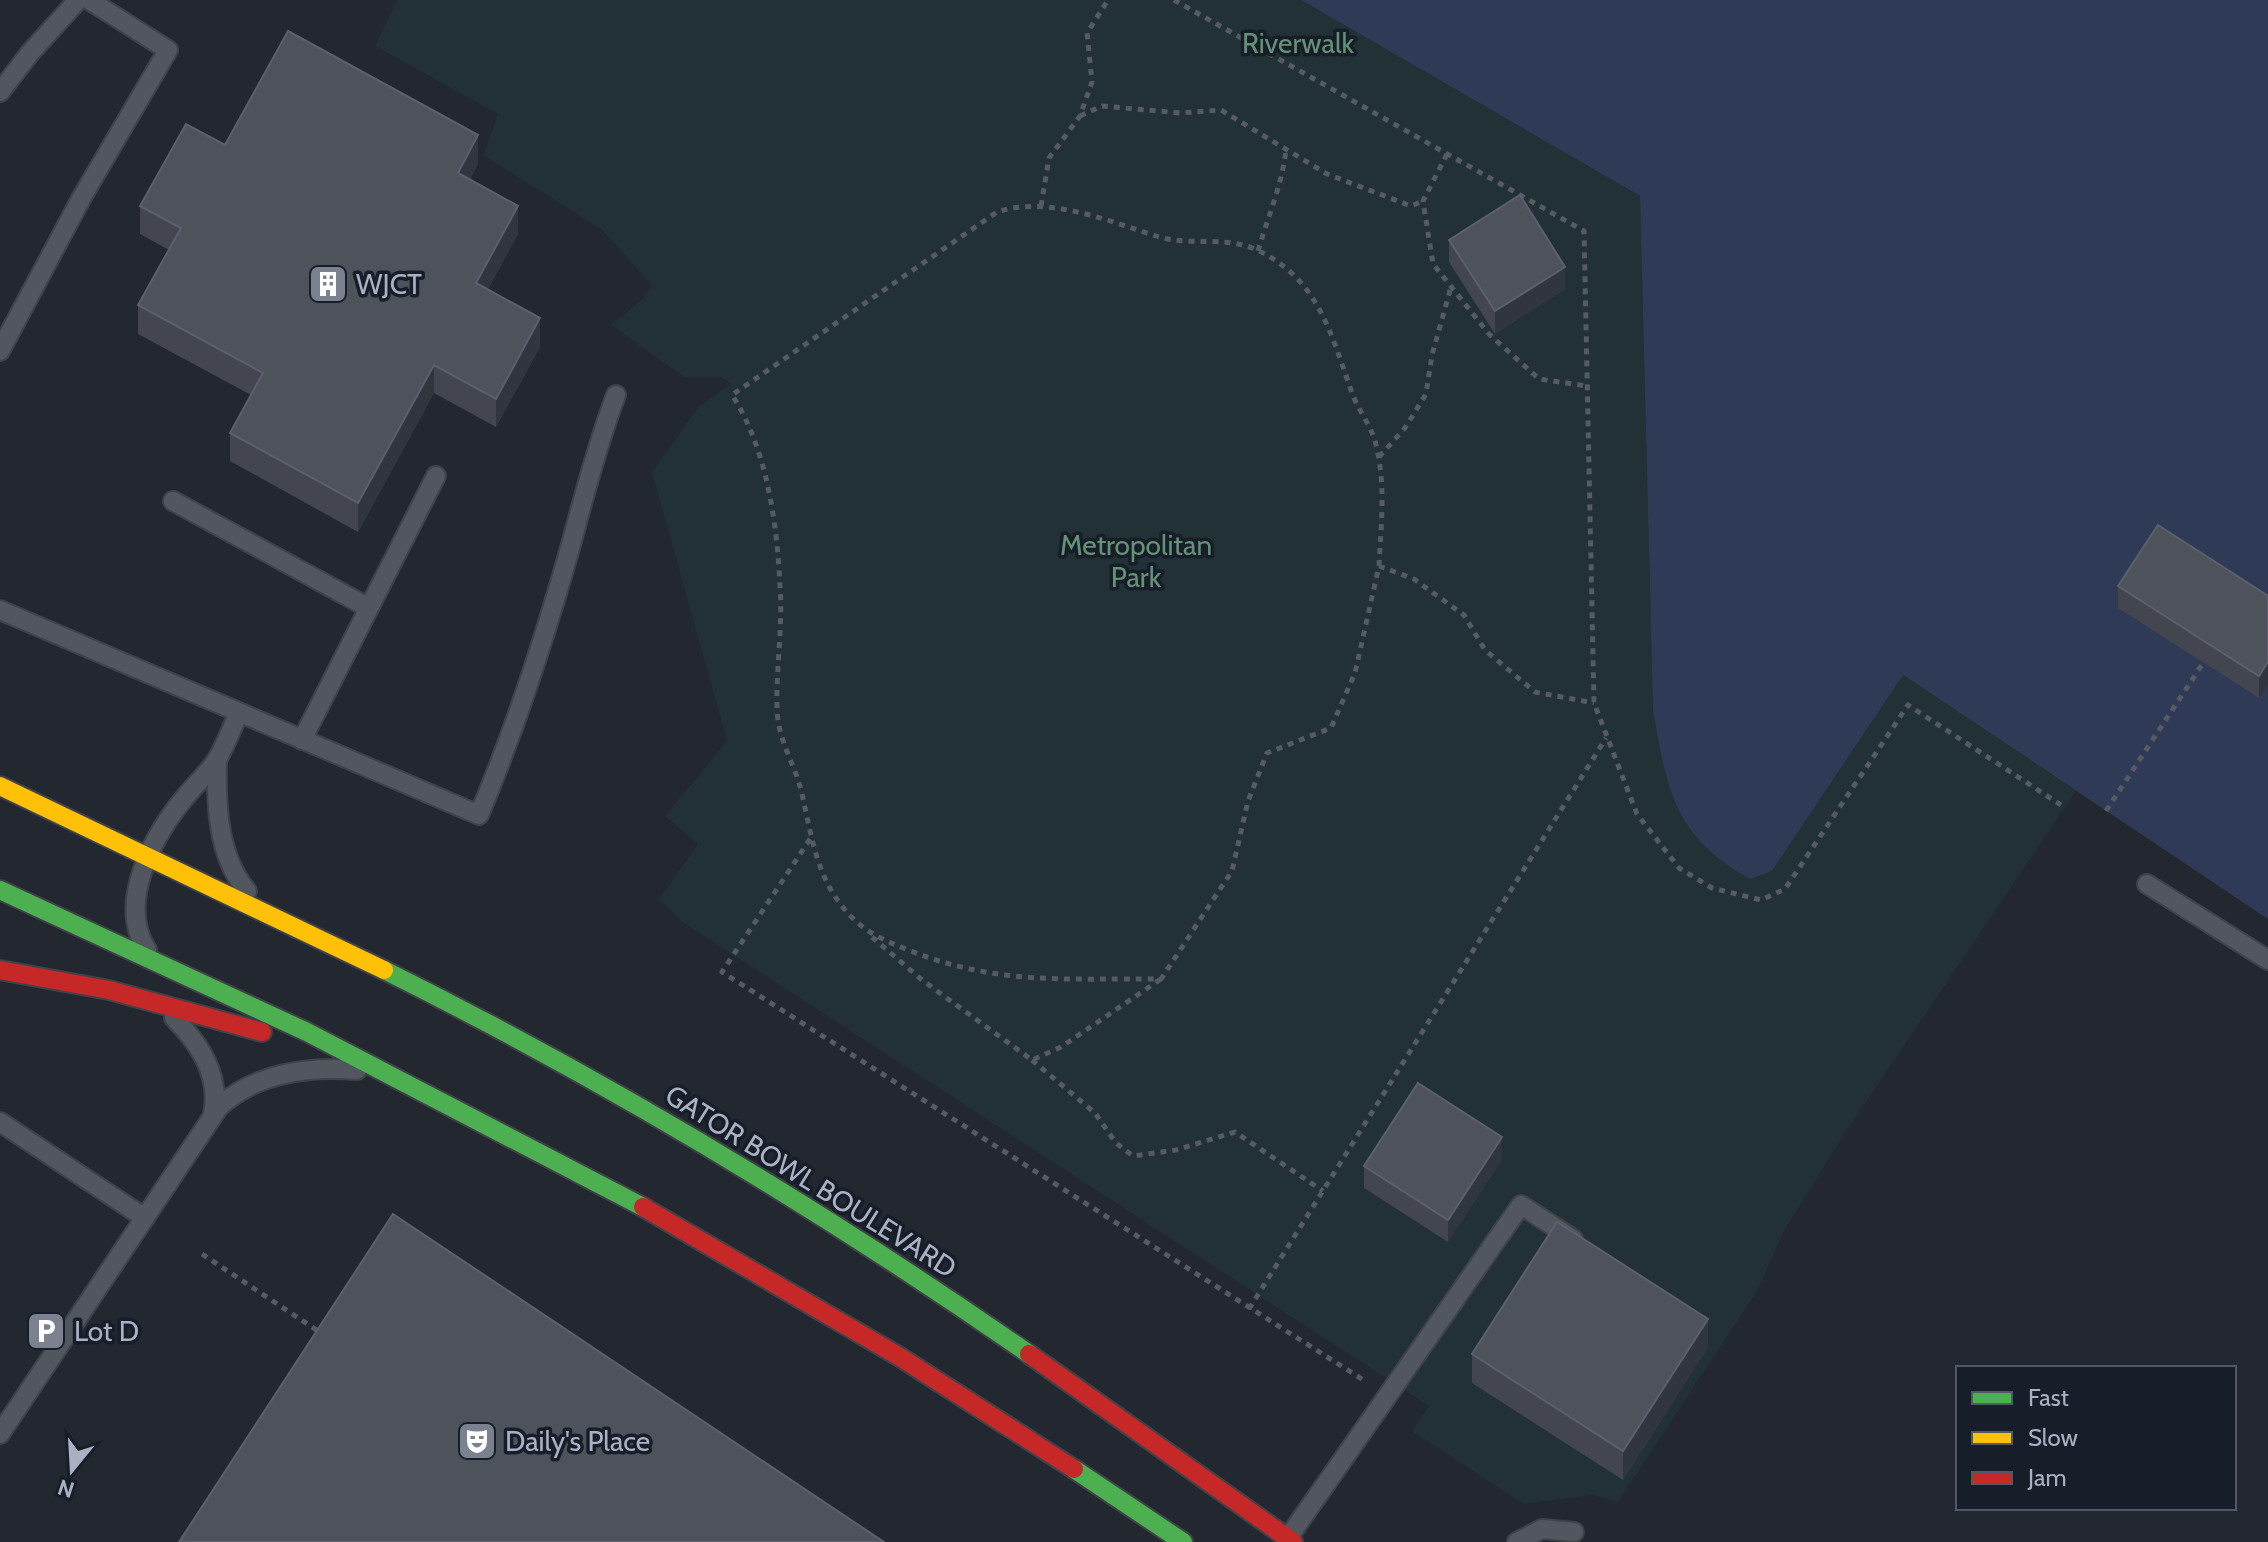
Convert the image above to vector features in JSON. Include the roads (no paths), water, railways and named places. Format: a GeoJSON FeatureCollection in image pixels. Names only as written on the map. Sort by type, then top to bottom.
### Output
{"type":"FeatureCollection","features":[{"type":"Feature","properties":{"kind":"main road","name":"GATOR BOWL BOULEVARD"},"geometry":{"type":"LineString","coordinates":[[0,786],[271,911],[495,1026],[796,1199],[942,1295],[1290,1540]]}},
{"type":"Feature","properties":{"kind":"main road"},"geometry":{"type":"LineString","coordinates":[[0,890],[152,957],[400,1076],[618,1193],[849,1326],[1007,1424],[1183,1542]]}},
{"type":"Feature","properties":{"kind":"main road"},"geometry":{"type":"LineString","coordinates":[[0,970],[156,1002],[293,1040],[400,1076]]}},
{"type":"Feature","properties":{"kind":"lane"},"geometry":{"type":"LineString","coordinates":[[0,92],[6,72],[78,0]]}},
{"type":"Feature","properties":{"kind":"lane"},"geometry":{"type":"LineString","coordinates":[[0,351],[82,197],[168,50],[89,0]]}},
{"type":"Feature","properties":{"kind":"lane"},"geometry":{"type":"LineString","coordinates":[[0,610],[479,815],[506,751],[571,542],[591,461],[616,395]]}},
{"type":"Feature","properties":{"kind":"lane"},"geometry":{"type":"LineString","coordinates":[[302,740],[436,476]]}},
{"type":"Feature","properties":{"kind":"lane"},"geometry":{"type":"LineString","coordinates":[[173,501],[369,608]]}},
{"type":"Feature","properties":{"kind":"lane"},"geometry":{"type":"LineString","coordinates":[[152,957],[139,936],[136,910],[139,884],[149,855],[168,819],[217,760],[239,713]]}},
{"type":"Feature","properties":{"kind":"lane"},"geometry":{"type":"LineString","coordinates":[[217,760],[217,802],[227,855],[244,887],[271,911]]}},
{"type":"Feature","properties":{"kind":"lane"},"geometry":{"type":"LineString","coordinates":[[2147,884],[2268,960]]}},
{"type":"Feature","properties":{"kind":"lane"},"geometry":{"type":"LineString","coordinates":[[156,1002],[181,1025],[209,1068],[216,1092],[213,1114]]}},
{"type":"Feature","properties":{"kind":"lane"},"geometry":{"type":"LineString","coordinates":[[0,1434],[213,1114],[236,1093],[291,1072],[354,1069],[400,1076]]}},
{"type":"Feature","properties":{"kind":"lane"},"geometry":{"type":"LineString","coordinates":[[0,1122],[145,1218]]}},
{"type":"Feature","properties":{"kind":"lane"},"geometry":{"type":"LineString","coordinates":[[1290,1540],[1521,1205],[1586,1247]]}},
{"type":"Feature","properties":{"kind":"lane"},"geometry":{"type":"LineString","coordinates":[[1517,1542],[1542,1529],[1574,1532]]}},
{"type":"Feature","properties":{"kind":"water"},"geometry":{"type":"Polygon","coordinates":[[[1301,0],[2268,0],[2268,919],[1903,675],[1772,871],[1750,879],[1705,846],[1678,809],[1663,764],[1653,710],[1640,196],[1301,0]]]}},
{"type":"Feature","properties":{"kind":"place","name":"WJCT"},"geometry":{"type":"Point","coordinates":[328,284]}},
{"type":"Feature","properties":{"kind":"place","name":"Lot D"},"geometry":{"type":"Point","coordinates":[46,1331]}},
{"type":"Feature","properties":{"kind":"place","name":"Daily's Place"},"geometry":{"type":"Point","coordinates":[477,1441]}},
{"type":"Feature","properties":{"kind":"park label","name":"Riverwalk"},"geometry":{"type":"Point","coordinates":[1298,43]}},
{"type":"Feature","properties":{"kind":"park label","name":"Metropolitan Park"},"geometry":{"type":"Point","coordinates":[1136,561]}}]}
